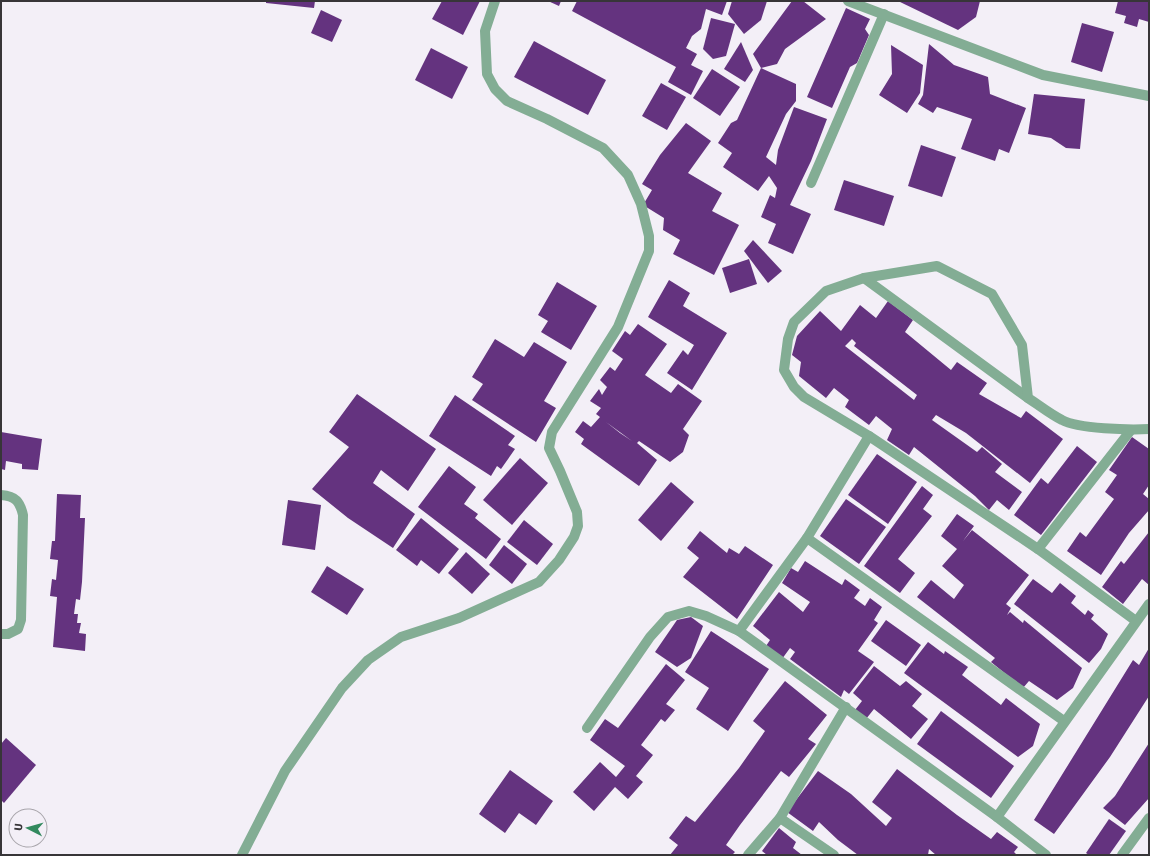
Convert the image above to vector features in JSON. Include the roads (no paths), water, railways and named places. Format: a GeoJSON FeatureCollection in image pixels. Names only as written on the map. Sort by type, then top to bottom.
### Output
{"type":"FeatureCollection","features":[{"type":"Feature","properties":{"kind":"street"},"geometry":{"type":"LineString","coordinates":[[242,855],[285,771],[342,688],[368,660],[401,637],[459,618],[539,582],[559,560],[574,537],[578,526],[577,512],[549,448],[552,432],[618,327],[649,251],[649,236],[641,204],[628,176],[603,148],[547,119],[507,101],[495,89],[486,74],[485,31],[495,1]]}},
{"type":"Feature","properties":{"kind":"street"},"geometry":{"type":"LineString","coordinates":[[848,1],[1043,75],[1149,96]]}},
{"type":"Feature","properties":{"kind":"street"},"geometry":{"type":"LineString","coordinates":[[811,183],[884,14]]}},
{"type":"Feature","properties":{"kind":"street"},"geometry":{"type":"LineString","coordinates":[[1028,398],[1022,345],[992,294],[937,266],[864,278],[826,291],[794,322],[788,338],[784,370],[794,387],[804,397],[869,436],[1038,549],[1136,621]]}},
{"type":"Feature","properties":{"kind":"street"},"geometry":{"type":"LineString","coordinates":[[864,278],[1028,398],[1063,421],[1131,430],[1149,429]]}},
{"type":"Feature","properties":{"kind":"street"},"geometry":{"type":"LineString","coordinates":[[1038,549],[1131,430]]}},
{"type":"Feature","properties":{"kind":"street"},"geometry":{"type":"LineString","coordinates":[[739,631],[807,538],[869,436]]}},
{"type":"Feature","properties":{"kind":"street"},"geometry":{"type":"LineString","coordinates":[[1,495],[13,497],[20,503],[23,515],[21,620],[18,630],[8,634],[1,634]]}},
{"type":"Feature","properties":{"kind":"street"},"geometry":{"type":"LineString","coordinates":[[807,538],[1064,721]]}},
{"type":"Feature","properties":{"kind":"street"},"geometry":{"type":"LineString","coordinates":[[997,817],[1064,721],[1149,604]]}},
{"type":"Feature","properties":{"kind":"street"},"geometry":{"type":"LineString","coordinates":[[587,728],[650,637],[668,617],[689,611],[706,616],[739,631],[997,817],[1046,855]]}},
{"type":"Feature","properties":{"kind":"street"},"geometry":{"type":"LineString","coordinates":[[748,855],[780,818],[846,707]]}},
{"type":"Feature","properties":{"kind":"street"},"geometry":{"type":"LineString","coordinates":[[780,818],[834,855]]}},
{"type":"Feature","properties":{"kind":"street"},"geometry":{"type":"LineString","coordinates":[[1122,855],[1149,818]]}}]}
